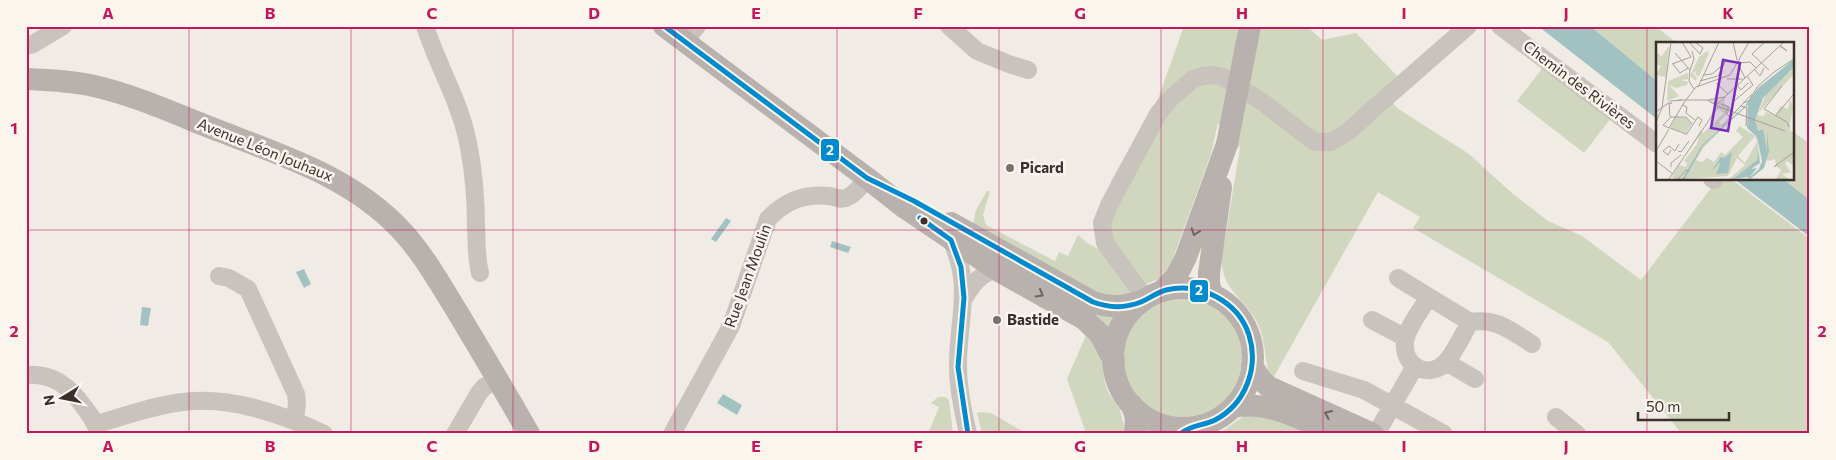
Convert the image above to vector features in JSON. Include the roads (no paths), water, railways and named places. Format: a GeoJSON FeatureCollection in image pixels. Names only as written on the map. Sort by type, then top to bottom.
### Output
{"type":"FeatureCollection","features":[{"type":"Feature","properties":{"kind":"main road"},"geometry":{"type":"LineString","coordinates":[[664,26],[691,34],[867,178],[914,201],[997,270],[1084,319],[1100,334],[1114,361],[1118,381],[1124,394],[1145,416],[1161,424],[1184,430],[1215,420],[1233,407],[1246,388],[1252,366],[1252,349],[1244,324],[1234,310],[1213,295],[1191,288],[1179,288],[1120,307],[1112,307],[1092,302],[955,234]]}},
{"type":"Feature","properties":{"kind":"main road"},"geometry":{"type":"LineString","coordinates":[[1213,295],[1209,274],[1226,149],[1250,26]]}},
{"type":"Feature","properties":{"kind":"main road","name":"Avenue Léon Jouhaux"},"geometry":{"type":"LineString","coordinates":[[26,79],[73,82],[115,92],[276,153],[335,179],[380,210],[411,242],[433,274],[529,434]]}},
{"type":"Feature","properties":{"kind":"main road"},"geometry":{"type":"LineString","coordinates":[[1114,361],[1117,338],[1122,324],[1131,312],[1176,277],[1186,257],[1226,149]]}},
{"type":"Feature","properties":{"kind":"main road"},"geometry":{"type":"LineString","coordinates":[[1252,366],[1262,381],[1269,387],[1374,434]]}},
{"type":"Feature","properties":{"kind":"main road"},"geometry":{"type":"LineString","coordinates":[[1132,404],[1136,418],[1135,434]]}},
{"type":"Feature","properties":{"kind":"main road"},"geometry":{"type":"LineString","coordinates":[[1233,407],[1245,404],[1268,406],[1335,434]]}},
{"type":"Feature","properties":{"kind":"street"},"geometry":{"type":"LineString","coordinates":[[26,46],[33,44],[63,26]]}},
{"type":"Feature","properties":{"kind":"street"},"geometry":{"type":"LineString","coordinates":[[425,26],[461,115],[469,146],[473,169],[476,260],[480,273]]}},
{"type":"Feature","properties":{"kind":"street"},"geometry":{"type":"LineString","coordinates":[[949,26],[977,51],[1028,70]]}},
{"type":"Feature","properties":{"kind":"street"},"geometry":{"type":"LineString","coordinates":[[1150,297],[1105,242],[1102,224],[1109,205],[1158,114],[1184,86],[1203,76],[1223,77],[1264,103],[1309,138],[1316,142],[1330,142],[1348,132],[1468,26]]}},
{"type":"Feature","properties":{"kind":"street","name":"Chemin des Rivières"},"geometry":{"type":"LineString","coordinates":[[1500,26],[1656,143]]}},
{"type":"Feature","properties":{"kind":"street","name":"Rue Jean Moulin"},"geometry":{"type":"LineString","coordinates":[[672,434],[731,326],[768,219],[782,206],[796,199],[818,195],[839,199],[847,198],[867,178]]}},
{"type":"Feature","properties":{"kind":"street"},"geometry":{"type":"LineString","coordinates":[[955,234],[964,298],[958,367],[968,434]]}},
{"type":"Feature","properties":{"kind":"street"},"geometry":{"type":"LineString","coordinates":[[964,298],[979,277],[997,270]]}},
{"type":"Feature","properties":{"kind":"street"},"geometry":{"type":"LineString","coordinates":[[219,276],[230,278],[248,289],[296,394],[295,420]]}},
{"type":"Feature","properties":{"kind":"street"},"geometry":{"type":"LineString","coordinates":[[1398,278],[1470,322],[1482,320],[1496,322],[1532,344]]}},
{"type":"Feature","properties":{"kind":"street"},"geometry":{"type":"LineString","coordinates":[[1429,297],[1406,338],[1405,354],[1414,368],[1430,369],[1446,362],[1470,322]]}},
{"type":"Feature","properties":{"kind":"street"},"geometry":{"type":"LineString","coordinates":[[1372,320],[1406,338]]}},
{"type":"Feature","properties":{"kind":"street"},"geometry":{"type":"LineString","coordinates":[[1446,362],[1475,379]]}},
{"type":"Feature","properties":{"kind":"street"},"geometry":{"type":"LineString","coordinates":[[1374,434],[1414,368]]}},
{"type":"Feature","properties":{"kind":"street"},"geometry":{"type":"LineString","coordinates":[[1302,371],[1364,390],[1444,434]]}},
{"type":"Feature","properties":{"kind":"street"},"geometry":{"type":"LineString","coordinates":[[26,375],[54,378],[63,384],[76,396],[98,429],[158,407],[182,402],[214,401],[295,420],[324,434]]}},
{"type":"Feature","properties":{"kind":"street"},"geometry":{"type":"LineString","coordinates":[[455,434],[479,393],[484,387],[497,380]]}},
{"type":"Feature","properties":{"kind":"street"},"geometry":{"type":"LineString","coordinates":[[1556,417],[1577,434]]}},
{"type":"Feature","properties":{"kind":"water"},"geometry":{"type":"Polygon","coordinates":[[[1538,26],[1590,26],[1656,80],[1656,118],[1538,26]]]}},
{"type":"Feature","properties":{"kind":"water"},"geometry":{"type":"Polygon","coordinates":[[[1735,180],[1784,180],[1810,200],[1810,237],[1735,180]]]}},
{"type":"Feature","properties":{"kind":"water"},"geometry":{"type":"Polygon","coordinates":[[[726,218],[731,221],[716,242],[711,239],[726,218]]]}},
{"type":"Feature","properties":{"kind":"water"},"geometry":{"type":"Polygon","coordinates":[[[832,241],[851,247],[848,253],[830,247],[832,241]]]}},
{"type":"Feature","properties":{"kind":"water"},"geometry":{"type":"Polygon","coordinates":[[[304,269],[311,284],[304,288],[296,272],[304,269]]]}},
{"type":"Feature","properties":{"kind":"water"},"geometry":{"type":"Polygon","coordinates":[[[142,307],[151,308],[148,326],[140,325],[142,307]]]}},
{"type":"Feature","properties":{"kind":"water"},"geometry":{"type":"Polygon","coordinates":[[[723,394],[742,405],[737,415],[717,403],[723,394]]]}},
{"type":"Feature","properties":{"kind":"place","name":"Picard"},"geometry":{"type":"Point","coordinates":[1010,168]}},
{"type":"Feature","properties":{"kind":"place","name":"Bastide"},"geometry":{"type":"Point","coordinates":[997,320]}}]}
